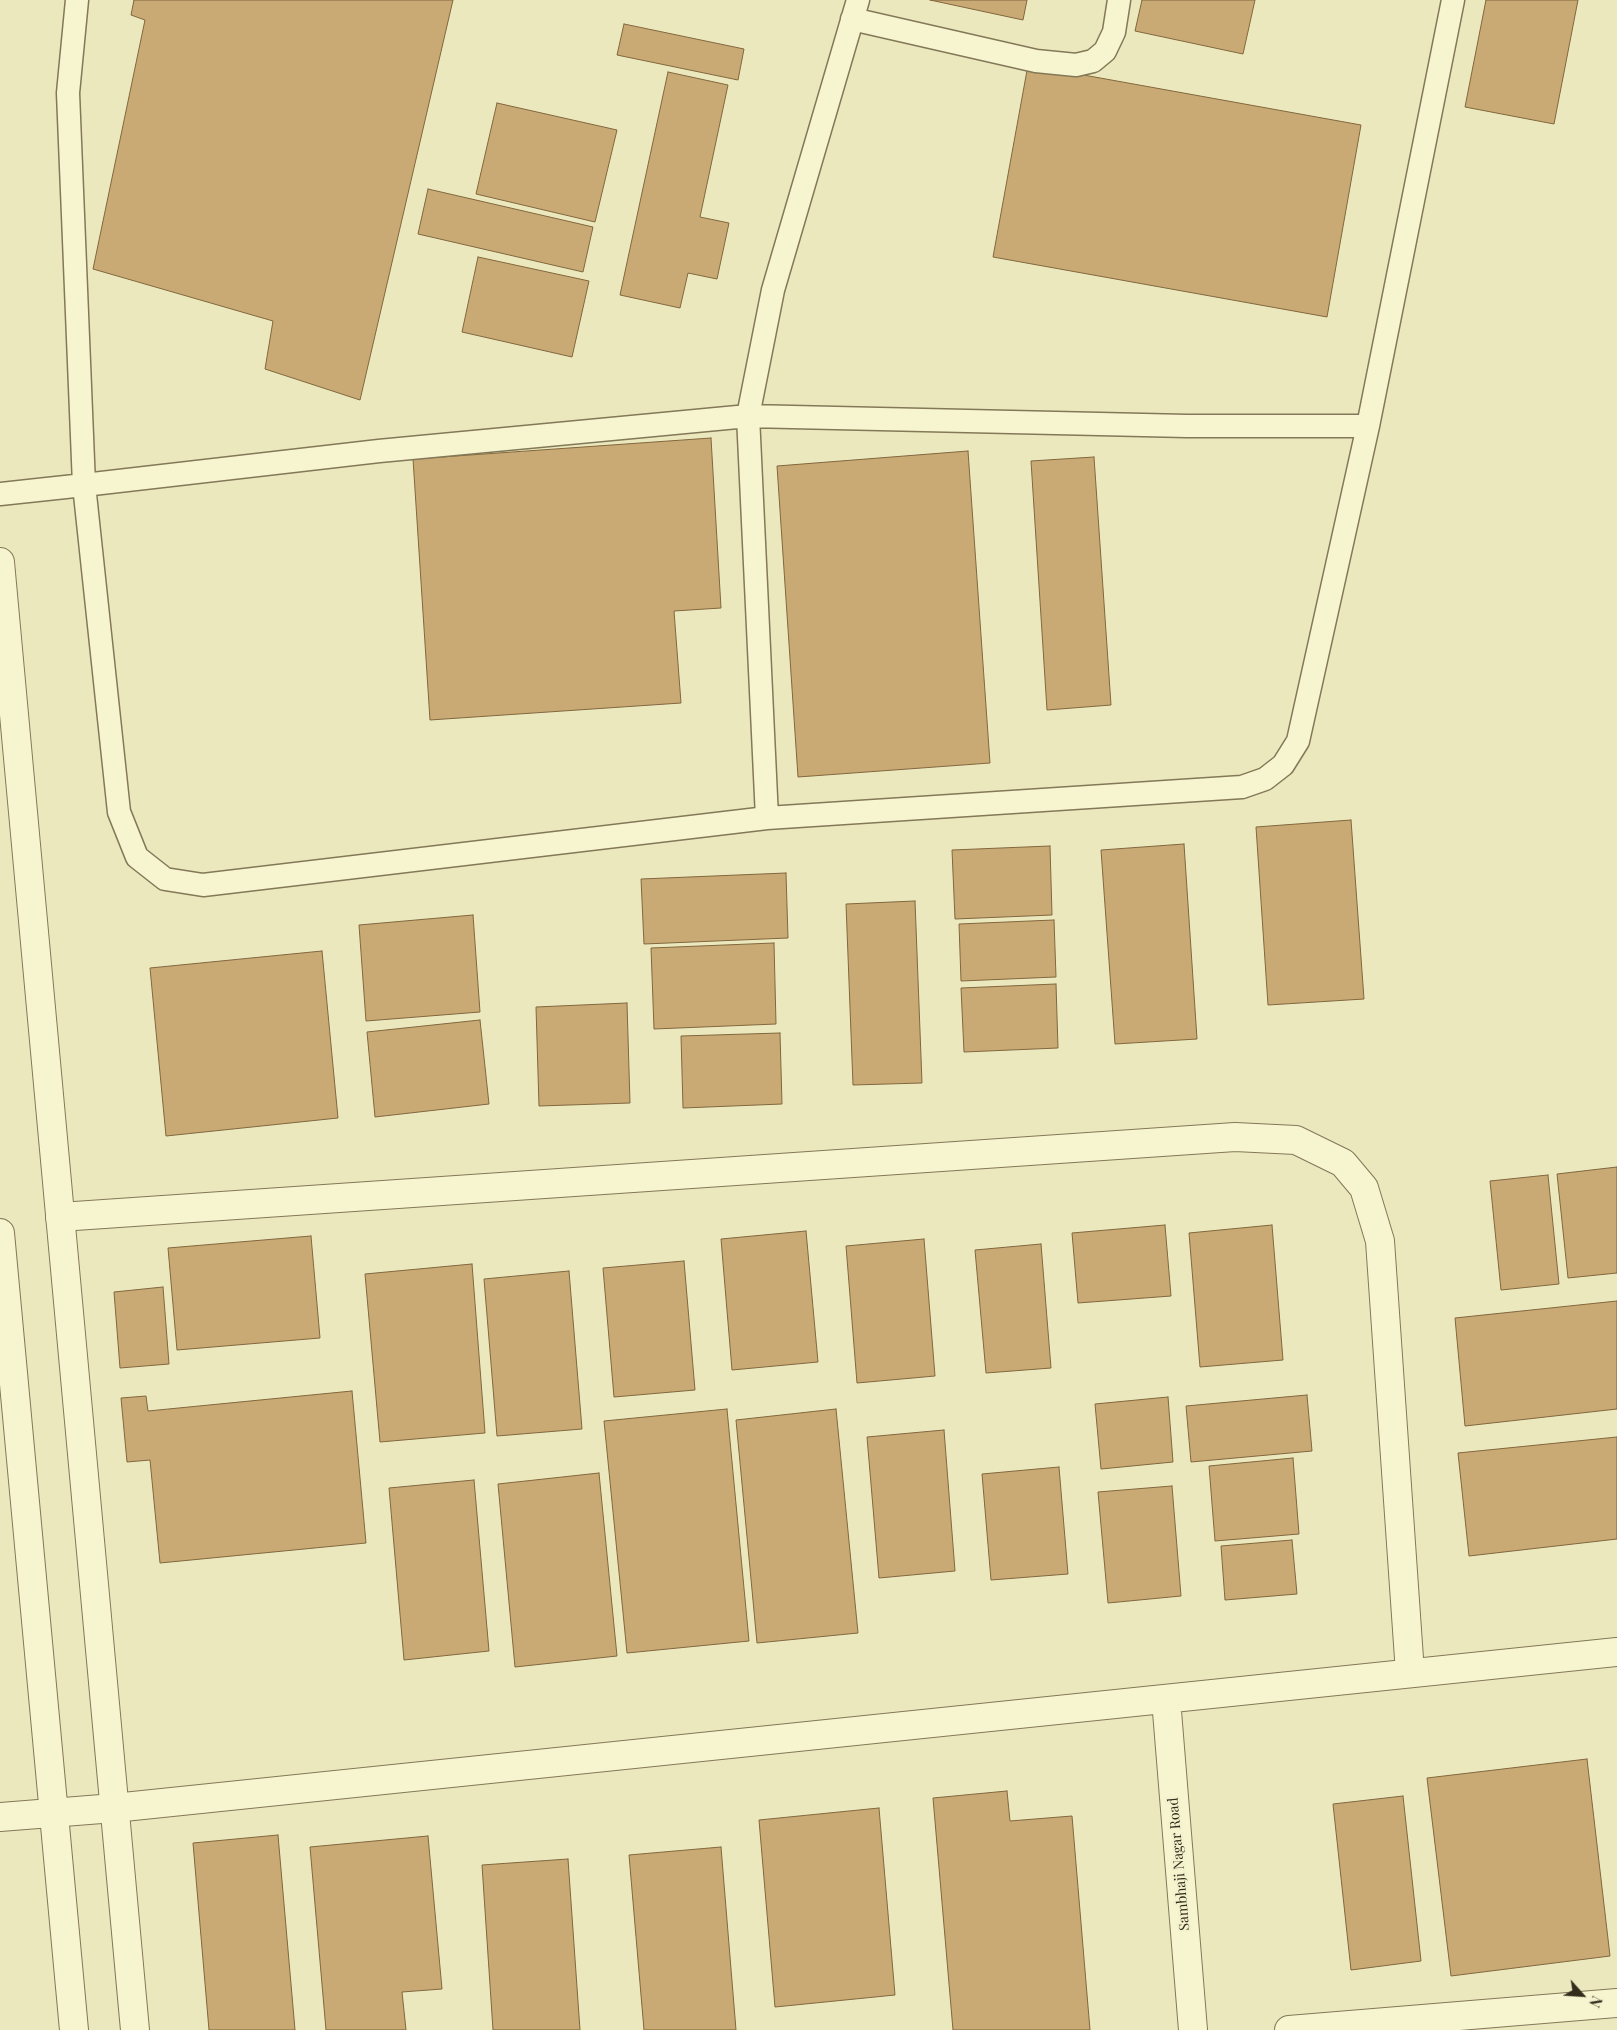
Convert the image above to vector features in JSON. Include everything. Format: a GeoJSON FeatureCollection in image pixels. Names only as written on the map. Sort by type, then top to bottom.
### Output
{"type":"FeatureCollection","features":[{"type":"Feature","properties":{"kind":"street"},"geometry":{"type":"LineString","coordinates":[[0,562],[135,2030]]}},
{"type":"Feature","properties":{"kind":"street"},"geometry":{"type":"LineString","coordinates":[[60,1217],[1235,1137],[1296,1140],[1343,1163],[1364,1188],[1380,1241],[1410,1673]]}},
{"type":"Feature","properties":{"kind":"street"},"geometry":{"type":"LineString","coordinates":[[0,1233],[8,1407],[54,1813],[74,2030]]}},
{"type":"Feature","properties":{"kind":"street"},"geometry":{"type":"LineString","coordinates":[[0,1817],[114,1808],[1617,1652]]}},
{"type":"Feature","properties":{"kind":"street","name":"Sambhaji Nagar Road"},"geometry":{"type":"LineString","coordinates":[[1166,1699],[1193,2030]]}},
{"type":"Feature","properties":{"kind":"street"},"geometry":{"type":"LineString","coordinates":[[1289,2030],[1617,2003]]}},
{"type":"Feature","properties":{"kind":"lane"},"geometry":{"type":"LineString","coordinates":[[76,0],[68,93],[84,485],[119,812],[137,857],[165,879],[203,885],[767,818],[1242,787],[1266,779],[1283,764],[1298,741],[1368,426],[1454,0]]}},
{"type":"Feature","properties":{"kind":"lane"},"geometry":{"type":"LineString","coordinates":[[767,818],[748,416],[773,290],[855,9],[1036,61],[1076,65],[1093,61],[1105,51],[1114,32],[1119,0]]}},
{"type":"Feature","properties":{"kind":"lane"},"geometry":{"type":"LineString","coordinates":[[0,494],[379,451],[748,416],[1187,426],[1368,426]]}},
{"type":"Feature","properties":{"kind":"building"},"geometry":{"type":"Polygon","coordinates":[[[134,0],[453,0],[360,400],[265,369],[273,321],[93,269],[145,20],[131,15],[134,0]]]}},
{"type":"Feature","properties":{"kind":"building"},"geometry":{"type":"Polygon","coordinates":[[[930,0],[1027,0],[1023,20],[930,0]]]}},
{"type":"Feature","properties":{"kind":"building"},"geometry":{"type":"Polygon","coordinates":[[[1142,0],[1255,0],[1243,54],[1135,31],[1142,0]]]}},
{"type":"Feature","properties":{"kind":"building"},"geometry":{"type":"Polygon","coordinates":[[[1486,0],[1578,0],[1554,124],[1465,107],[1486,0]]]}},
{"type":"Feature","properties":{"kind":"building"},"geometry":{"type":"Polygon","coordinates":[[[624,24],[744,49],[738,80],[617,55],[624,24]]]}},
{"type":"Feature","properties":{"kind":"building"},"geometry":{"type":"Polygon","coordinates":[[[1028,65],[1361,125],[1327,317],[993,257],[1028,65]]]}},
{"type":"Feature","properties":{"kind":"building"},"geometry":{"type":"Polygon","coordinates":[[[668,72],[728,85],[700,217],[729,223],[717,279],[688,273],[680,308],[620,295],[668,72]]]}},
{"type":"Feature","properties":{"kind":"building"},"geometry":{"type":"Polygon","coordinates":[[[497,103],[617,130],[595,222],[476,194],[497,103]]]}},
{"type":"Feature","properties":{"kind":"building"},"geometry":{"type":"Polygon","coordinates":[[[428,189],[593,227],[583,272],[418,234],[428,189]]]}},
{"type":"Feature","properties":{"kind":"building"},"geometry":{"type":"Polygon","coordinates":[[[478,257],[589,281],[572,357],[462,332],[478,257]]]}},
{"type":"Feature","properties":{"kind":"building"},"geometry":{"type":"Polygon","coordinates":[[[711,438],[721,608],[674,611],[681,703],[430,720],[413,459],[711,438]]]}},
{"type":"Feature","properties":{"kind":"building"},"geometry":{"type":"Polygon","coordinates":[[[968,451],[990,763],[798,777],[777,466],[968,451]]]}},
{"type":"Feature","properties":{"kind":"building"},"geometry":{"type":"Polygon","coordinates":[[[1094,457],[1111,705],[1047,710],[1031,461],[1094,457]]]}},
{"type":"Feature","properties":{"kind":"building"},"geometry":{"type":"Polygon","coordinates":[[[1351,820],[1364,999],[1268,1005],[1256,827],[1351,820]]]}},
{"type":"Feature","properties":{"kind":"building"},"geometry":{"type":"Polygon","coordinates":[[[1184,844],[1197,1039],[1115,1044],[1101,850],[1184,844]]]}},
{"type":"Feature","properties":{"kind":"building"},"geometry":{"type":"Polygon","coordinates":[[[1050,846],[1052,915],[955,919],[952,850],[1050,846]]]}},
{"type":"Feature","properties":{"kind":"building"},"geometry":{"type":"Polygon","coordinates":[[[786,873],[788,938],[644,944],[641,879],[786,873]]]}},
{"type":"Feature","properties":{"kind":"building"},"geometry":{"type":"Polygon","coordinates":[[[915,901],[922,1083],[853,1085],[846,904],[915,901]]]}},
{"type":"Feature","properties":{"kind":"building"},"geometry":{"type":"Polygon","coordinates":[[[473,915],[480,1012],[366,1021],[359,925],[473,915]]]}},
{"type":"Feature","properties":{"kind":"building"},"geometry":{"type":"Polygon","coordinates":[[[1054,920],[1056,977],[961,981],[959,924],[1054,920]]]}},
{"type":"Feature","properties":{"kind":"building"},"geometry":{"type":"Polygon","coordinates":[[[774,943],[776,1024],[654,1029],[651,948],[774,943]]]}},
{"type":"Feature","properties":{"kind":"building"},"geometry":{"type":"Polygon","coordinates":[[[322,951],[338,1118],[166,1136],[150,968],[322,951]]]}},
{"type":"Feature","properties":{"kind":"building"},"geometry":{"type":"Polygon","coordinates":[[[1056,984],[1058,1048],[964,1052],[961,988],[1056,984]]]}},
{"type":"Feature","properties":{"kind":"building"},"geometry":{"type":"Polygon","coordinates":[[[627,1003],[630,1103],[539,1106],[536,1007],[627,1003]]]}},
{"type":"Feature","properties":{"kind":"building"},"geometry":{"type":"Polygon","coordinates":[[[480,1020],[489,1104],[375,1117],[367,1032],[480,1020]]]}},
{"type":"Feature","properties":{"kind":"building"},"geometry":{"type":"Polygon","coordinates":[[[780,1033],[782,1104],[683,1108],[681,1036],[780,1033]]]}},
{"type":"Feature","properties":{"kind":"building"},"geometry":{"type":"Polygon","coordinates":[[[1617,1167],[1617,1273],[1568,1278],[1557,1174],[1617,1167]]]}},
{"type":"Feature","properties":{"kind":"building"},"geometry":{"type":"Polygon","coordinates":[[[1548,1175],[1559,1284],[1501,1290],[1490,1181],[1548,1175]]]}},
{"type":"Feature","properties":{"kind":"building"},"geometry":{"type":"Polygon","coordinates":[[[1165,1225],[1171,1296],[1078,1303],[1072,1233],[1165,1225]]]}},
{"type":"Feature","properties":{"kind":"building"},"geometry":{"type":"Polygon","coordinates":[[[1272,1225],[1283,1360],[1200,1367],[1189,1233],[1272,1225]]]}},
{"type":"Feature","properties":{"kind":"building"},"geometry":{"type":"Polygon","coordinates":[[[806,1231],[818,1362],[732,1370],[721,1239],[806,1231]]]}},
{"type":"Feature","properties":{"kind":"building"},"geometry":{"type":"Polygon","coordinates":[[[311,1236],[320,1338],[177,1350],[168,1248],[311,1236]]]}},
{"type":"Feature","properties":{"kind":"building"},"geometry":{"type":"Polygon","coordinates":[[[924,1239],[935,1376],[857,1383],[846,1246],[924,1239]]]}},
{"type":"Feature","properties":{"kind":"building"},"geometry":{"type":"Polygon","coordinates":[[[1041,1244],[1051,1368],[986,1373],[975,1250],[1041,1244]]]}},
{"type":"Feature","properties":{"kind":"building"},"geometry":{"type":"Polygon","coordinates":[[[684,1261],[695,1390],[614,1397],[603,1268],[684,1261]]]}},
{"type":"Feature","properties":{"kind":"building"},"geometry":{"type":"Polygon","coordinates":[[[472,1264],[485,1433],[380,1442],[365,1274],[472,1264]]]}},
{"type":"Feature","properties":{"kind":"building"},"geometry":{"type":"Polygon","coordinates":[[[569,1271],[582,1429],[497,1436],[484,1279],[569,1271]]]}},
{"type":"Feature","properties":{"kind":"building"},"geometry":{"type":"Polygon","coordinates":[[[163,1287],[169,1364],[120,1368],[114,1292],[163,1287]]]}},
{"type":"Feature","properties":{"kind":"building"},"geometry":{"type":"Polygon","coordinates":[[[1617,1301],[1617,1409],[1465,1426],[1455,1318],[1617,1301]]]}},
{"type":"Feature","properties":{"kind":"building"},"geometry":{"type":"Polygon","coordinates":[[[352,1391],[366,1543],[160,1563],[150,1460],[127,1462],[121,1398],[146,1396],[148,1411],[352,1391]]]}},
{"type":"Feature","properties":{"kind":"building"},"geometry":{"type":"Polygon","coordinates":[[[1307,1395],[1312,1451],[1191,1462],[1186,1406],[1307,1395]]]}},
{"type":"Feature","properties":{"kind":"building"},"geometry":{"type":"Polygon","coordinates":[[[1168,1397],[1173,1462],[1101,1469],[1095,1404],[1168,1397]]]}},
{"type":"Feature","properties":{"kind":"building"},"geometry":{"type":"Polygon","coordinates":[[[727,1409],[749,1641],[627,1653],[604,1421],[727,1409]]]}},
{"type":"Feature","properties":{"kind":"building"},"geometry":{"type":"Polygon","coordinates":[[[836,1409],[858,1633],[757,1643],[736,1420],[836,1409]]]}},
{"type":"Feature","properties":{"kind":"building"},"geometry":{"type":"Polygon","coordinates":[[[944,1430],[955,1571],[879,1578],[867,1437],[944,1430]]]}},
{"type":"Feature","properties":{"kind":"building"},"geometry":{"type":"Polygon","coordinates":[[[1617,1437],[1617,1539],[1469,1556],[1458,1453],[1617,1437]]]}},
{"type":"Feature","properties":{"kind":"building"},"geometry":{"type":"Polygon","coordinates":[[[1293,1458],[1299,1534],[1215,1541],[1209,1466],[1293,1458]]]}},
{"type":"Feature","properties":{"kind":"building"},"geometry":{"type":"Polygon","coordinates":[[[1059,1467],[1068,1574],[991,1580],[982,1474],[1059,1467]]]}},
{"type":"Feature","properties":{"kind":"building"},"geometry":{"type":"Polygon","coordinates":[[[599,1473],[617,1656],[515,1667],[498,1484],[599,1473]]]}},
{"type":"Feature","properties":{"kind":"building"},"geometry":{"type":"Polygon","coordinates":[[[474,1480],[489,1651],[404,1660],[389,1488],[474,1480]]]}},
{"type":"Feature","properties":{"kind":"building"},"geometry":{"type":"Polygon","coordinates":[[[1172,1486],[1181,1596],[1108,1603],[1098,1492],[1172,1486]]]}},
{"type":"Feature","properties":{"kind":"building"},"geometry":{"type":"Polygon","coordinates":[[[1292,1540],[1297,1594],[1225,1600],[1221,1546],[1292,1540]]]}},
{"type":"Feature","properties":{"kind":"building"},"geometry":{"type":"Polygon","coordinates":[[[1587,1759],[1610,1956],[1451,1976],[1427,1778],[1587,1759]]]}},
{"type":"Feature","properties":{"kind":"building"},"geometry":{"type":"Polygon","coordinates":[[[1007,1791],[1010,1821],[1072,1816],[1090,2030],[953,2030],[933,1798],[1007,1791]]]}},
{"type":"Feature","properties":{"kind":"building"},"geometry":{"type":"Polygon","coordinates":[[[1403,1796],[1421,1961],[1351,1970],[1333,1804],[1403,1796]]]}},
{"type":"Feature","properties":{"kind":"building"},"geometry":{"type":"Polygon","coordinates":[[[879,1808],[895,1995],[775,2007],[759,1820],[879,1808]]]}},
{"type":"Feature","properties":{"kind":"building"},"geometry":{"type":"Polygon","coordinates":[[[278,1835],[295,2030],[209,2030],[193,1843],[278,1835]]]}},
{"type":"Feature","properties":{"kind":"building"},"geometry":{"type":"Polygon","coordinates":[[[428,1836],[442,1989],[402,1992],[406,2030],[326,2030],[310,1847],[428,1836]]]}},
{"type":"Feature","properties":{"kind":"building"},"geometry":{"type":"Polygon","coordinates":[[[721,1847],[736,2030],[644,2030],[629,1855],[721,1847]]]}},
{"type":"Feature","properties":{"kind":"building"},"geometry":{"type":"Polygon","coordinates":[[[568,1859],[580,2030],[493,2030],[482,1865],[568,1859]]]}}]}
